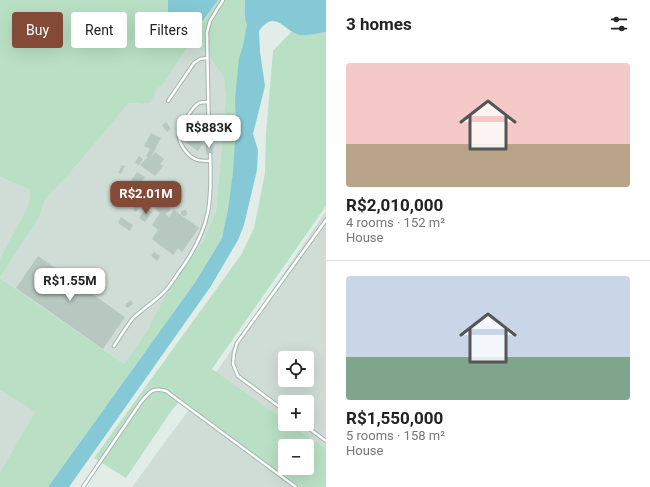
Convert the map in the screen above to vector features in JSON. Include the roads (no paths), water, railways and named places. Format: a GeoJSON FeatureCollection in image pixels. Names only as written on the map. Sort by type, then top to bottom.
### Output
{"type":"FeatureCollection","features":[{"type":"Feature","properties":{"kind":"lane"},"geometry":{"type":"LineString","coordinates":[[209,143],[207,32],[208,24],[223,0]]}},
{"type":"Feature","properties":{"kind":"lane"},"geometry":{"type":"LineString","coordinates":[[168,101],[194,64],[200,59],[207,58]]}},
{"type":"Feature","properties":{"kind":"lane"},"geometry":{"type":"LineString","coordinates":[[208,102],[201,102],[196,105],[181,127],[179,136],[182,145],[190,156],[197,160],[210,161]]}},
{"type":"Feature","properties":{"kind":"lane"},"geometry":{"type":"LineString","coordinates":[[114,346],[131,322],[170,285],[198,242],[204,229],[210,207],[210,154]]}},
{"type":"Feature","properties":{"kind":"lane"},"geometry":{"type":"LineString","coordinates":[[278,406],[238,376],[233,364],[234,353],[237,344],[326,220]]}},
{"type":"Feature","properties":{"kind":"lane"},"geometry":{"type":"LineString","coordinates":[[83,487],[141,402],[151,392],[158,389],[166,391],[296,487]]}},
{"type":"Feature","properties":{"kind":"lane"},"geometry":{"type":"LineString","coordinates":[[312,431],[326,441]]}},
{"type":"Feature","properties":{"kind":"water"},"geometry":{"type":"Polygon","coordinates":[[[168,0],[218,0],[202,22],[202,12],[168,12],[168,0]]]}},
{"type":"Feature","properties":{"kind":"water"},"geometry":{"type":"Polygon","coordinates":[[[245,0],[326,0],[326,32],[310,35],[295,34],[276,21],[271,21],[265,24],[259,31],[260,52],[265,86],[253,134],[258,150],[257,170],[244,225],[238,240],[211,286],[69,487],[48,487],[196,281],[222,238],[228,209],[233,171],[236,123],[235,99],[239,58],[247,24],[245,16],[245,0]]]}}]}
